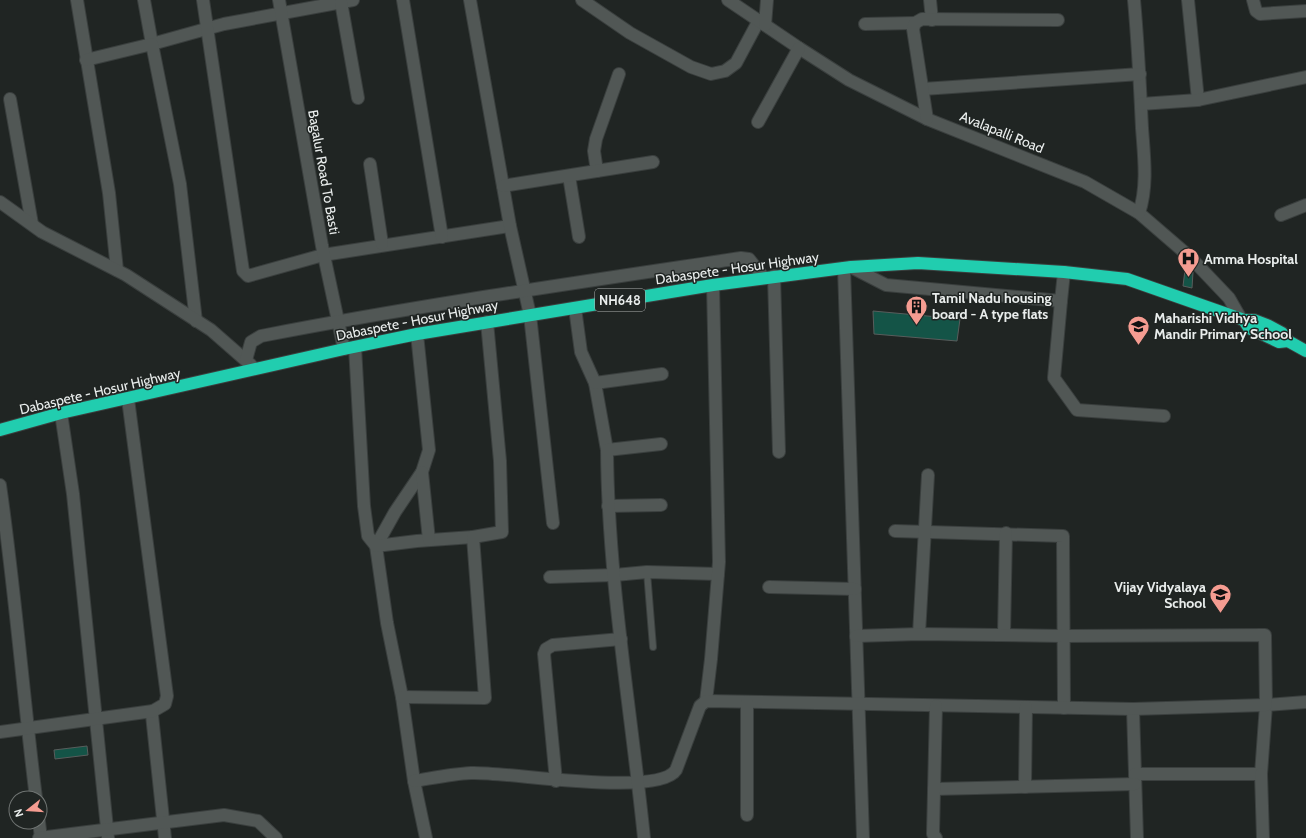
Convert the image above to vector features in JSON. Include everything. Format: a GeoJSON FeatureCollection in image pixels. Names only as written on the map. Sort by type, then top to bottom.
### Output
{"type":"FeatureCollection","features":[{"type":"Feature","properties":{"kind":"highway","name":"Dabaspete - Hosur Highway"},"geometry":{"type":"LineString","coordinates":[[0,430],[61,413],[417,334],[713,285],[847,267],[918,263],[1064,272],[1127,279],[1243,320]]}},
{"type":"Feature","properties":{"kind":"highway","name":"NH648"},"geometry":{"type":"LineString","coordinates":[[1243,320],[1254,320],[1267,325],[1282,333],[1288,341],[1306,351]]}},
{"type":"Feature","properties":{"kind":"street"},"geometry":{"type":"LineString","coordinates":[[77,0],[109,193],[117,270]]}},
{"type":"Feature","properties":{"kind":"street"},"geometry":{"type":"LineString","coordinates":[[144,0],[180,184],[196,321]]}},
{"type":"Feature","properties":{"kind":"street"},"geometry":{"type":"LineString","coordinates":[[203,0],[243,271],[248,276],[323,255],[382,244],[442,237],[510,226]]}},
{"type":"Feature","properties":{"kind":"street","name":"Bagalur Road To Basti"},"geometry":{"type":"LineString","coordinates":[[279,0],[323,255],[338,321],[349,348],[368,536],[376,546],[387,623],[402,697],[414,781],[426,838]]}},
{"type":"Feature","properties":{"kind":"street"},"geometry":{"type":"LineString","coordinates":[[403,0],[442,237]]}},
{"type":"Feature","properties":{"kind":"street"},"geometry":{"type":"LineString","coordinates":[[470,0],[510,226],[530,315],[553,523]]}},
{"type":"Feature","properties":{"kind":"street"},"geometry":{"type":"LineString","coordinates":[[582,0],[630,33],[690,67],[711,74],[725,71],[736,63],[762,23],[767,0]]}},
{"type":"Feature","properties":{"kind":"street","name":"Avalapalli Road"},"geometry":{"type":"LineString","coordinates":[[728,0],[849,80],[927,118],[1085,182],[1139,213],[1190,256],[1229,298],[1243,320]]}},
{"type":"Feature","properties":{"kind":"street"},"geometry":{"type":"LineString","coordinates":[[930,0],[932,20]]}},
{"type":"Feature","properties":{"kind":"street"},"geometry":{"type":"LineString","coordinates":[[1134,0],[1140,74],[1144,198],[1139,213]]}},
{"type":"Feature","properties":{"kind":"street"},"geometry":{"type":"LineString","coordinates":[[1188,0],[1198,100]]}},
{"type":"Feature","properties":{"kind":"street"},"geometry":{"type":"LineString","coordinates":[[1253,0],[1256,11],[1260,14],[1306,11]]}},
{"type":"Feature","properties":{"kind":"street"},"geometry":{"type":"LineString","coordinates":[[86,60],[224,24],[347,1],[358,98]]}},
{"type":"Feature","properties":{"kind":"street"},"geometry":{"type":"LineString","coordinates":[[865,24],[915,23],[922,19],[1058,20]]}},
{"type":"Feature","properties":{"kind":"street"},"geometry":{"type":"LineString","coordinates":[[915,23],[913,29],[927,118]]}},
{"type":"Feature","properties":{"kind":"street"},"geometry":{"type":"LineString","coordinates":[[758,122],[799,48]]}},
{"type":"Feature","properties":{"kind":"street"},"geometry":{"type":"LineString","coordinates":[[597,171],[594,151],[596,140],[619,74]]}},
{"type":"Feature","properties":{"kind":"street"},"geometry":{"type":"LineString","coordinates":[[923,89],[1140,74]]}},
{"type":"Feature","properties":{"kind":"street"},"geometry":{"type":"LineString","coordinates":[[1141,104],[1198,100],[1306,77]]}},
{"type":"Feature","properties":{"kind":"street"},"geometry":{"type":"LineString","coordinates":[[10,99],[32,224]]}},
{"type":"Feature","properties":{"kind":"street"},"geometry":{"type":"LineString","coordinates":[[503,186],[653,162]]}},
{"type":"Feature","properties":{"kind":"street"},"geometry":{"type":"LineString","coordinates":[[370,164],[382,244]]}},
{"type":"Feature","properties":{"kind":"street"},"geometry":{"type":"LineString","coordinates":[[569,176],[580,237]]}},
{"type":"Feature","properties":{"kind":"street"},"geometry":{"type":"LineString","coordinates":[[0,202],[42,232],[117,270],[211,330],[257,369]]}},
{"type":"Feature","properties":{"kind":"street"},"geometry":{"type":"LineString","coordinates":[[1281,215],[1306,205]]}},
{"type":"Feature","properties":{"kind":"street"},"geometry":{"type":"LineString","coordinates":[[246,360],[251,342],[261,336],[338,321],[524,290],[741,258],[749,259],[769,277],[779,452]]}},
{"type":"Feature","properties":{"kind":"street"},"geometry":{"type":"LineString","coordinates":[[863,838],[856,636],[847,267],[886,286],[1061,301]]}},
{"type":"Feature","properties":{"kind":"street"},"geometry":{"type":"LineString","coordinates":[[1064,272],[1054,378],[1077,410],[1164,416]]}},
{"type":"Feature","properties":{"kind":"street"},"geometry":{"type":"LineString","coordinates":[[706,701],[712,659],[718,574],[713,285]]}},
{"type":"Feature","properties":{"kind":"street"},"geometry":{"type":"LineString","coordinates":[[574,308],[581,352],[595,383],[608,450],[608,506],[620,639],[644,838]]}},
{"type":"Feature","properties":{"kind":"street"},"geometry":{"type":"LineString","coordinates":[[376,546],[474,537],[502,532],[500,461],[487,322]]}},
{"type":"Feature","properties":{"kind":"street"},"geometry":{"type":"LineString","coordinates":[[376,546],[395,512],[422,472],[428,450],[417,334]]}},
{"type":"Feature","properties":{"kind":"street"},"geometry":{"type":"LineString","coordinates":[[595,383],[662,374]]}},
{"type":"Feature","properties":{"kind":"street"},"geometry":{"type":"LineString","coordinates":[[0,732],[153,711],[164,704],[167,696],[128,399]]}},
{"type":"Feature","properties":{"kind":"street"},"geometry":{"type":"LineString","coordinates":[[61,413],[73,494],[108,834]]}},
{"type":"Feature","properties":{"kind":"street"},"geometry":{"type":"LineString","coordinates":[[608,450],[662,444]]}},
{"type":"Feature","properties":{"kind":"street"},"geometry":{"type":"LineString","coordinates":[[422,472],[429,540]]}},
{"type":"Feature","properties":{"kind":"street"},"geometry":{"type":"LineString","coordinates":[[919,634],[928,475]]}},
{"type":"Feature","properties":{"kind":"street"},"geometry":{"type":"LineString","coordinates":[[0,485],[16,604],[35,790]]}},
{"type":"Feature","properties":{"kind":"street"},"geometry":{"type":"LineString","coordinates":[[608,506],[661,505]]}},
{"type":"Feature","properties":{"kind":"street"},"geometry":{"type":"LineString","coordinates":[[895,531],[1006,533],[1063,536],[1064,708]]}},
{"type":"Feature","properties":{"kind":"street"},"geometry":{"type":"LineString","coordinates":[[1004,635],[1006,533]]}},
{"type":"Feature","properties":{"kind":"street"},"geometry":{"type":"LineString","coordinates":[[402,697],[485,698],[474,537]]}},
{"type":"Feature","properties":{"kind":"street"},"geometry":{"type":"LineString","coordinates":[[550,577],[615,575],[647,572],[718,574]]}},
{"type":"Feature","properties":{"kind":"street"},"geometry":{"type":"LineString","coordinates":[[769,587],[855,589]]}},
{"type":"Feature","properties":{"kind":"street"},"geometry":{"type":"LineString","coordinates":[[856,636],[919,634],[1064,636],[1265,635],[1266,705],[1261,774],[1263,838]]}},
{"type":"Feature","properties":{"kind":"street"},"geometry":{"type":"LineString","coordinates":[[556,781],[544,654],[546,649],[553,645],[620,639]]}},
{"type":"Feature","properties":{"kind":"street"},"geometry":{"type":"LineString","coordinates":[[414,781],[471,773],[556,781],[638,782],[673,775],[700,706],[706,701],[1133,709],[1266,705],[1306,702]]}},
{"type":"Feature","properties":{"kind":"street"},"geometry":{"type":"LineString","coordinates":[[747,702],[747,815]]}},
{"type":"Feature","properties":{"kind":"street"},"geometry":{"type":"LineString","coordinates":[[936,706],[933,834],[936,838]]}},
{"type":"Feature","properties":{"kind":"street"},"geometry":{"type":"LineString","coordinates":[[1025,786],[1026,707]]}},
{"type":"Feature","properties":{"kind":"street"},"geometry":{"type":"LineString","coordinates":[[1133,709],[1137,838]]}},
{"type":"Feature","properties":{"kind":"street"},"geometry":{"type":"LineString","coordinates":[[153,711],[152,715],[165,838]]}},
{"type":"Feature","properties":{"kind":"street"},"geometry":{"type":"LineString","coordinates":[[934,789],[1261,774]]}},
{"type":"Feature","properties":{"kind":"street"},"geometry":{"type":"LineString","coordinates":[[40,838],[108,834],[163,822],[224,815],[258,821],[276,838]]}},
{"type":"Feature","properties":{"kind":"lane"},"geometry":{"type":"LineString","coordinates":[[647,572],[653,647]]}},
{"type":"Feature","properties":{"kind":"building"},"geometry":{"type":"Polygon","coordinates":[[[1185,270],[1193,272],[1192,288],[1183,286],[1185,270]]]}},
{"type":"Feature","properties":{"kind":"building","name":"Tamil Nadu housing board - A type flats"},"geometry":{"type":"Polygon","coordinates":[[[873,311],[960,319],[957,341],[874,334],[873,311]]]}},
{"type":"Feature","properties":{"kind":"building"},"geometry":{"type":"Polygon","coordinates":[[[87,746],[88,755],[55,759],[54,750],[87,746]]]}},
{"type":"Feature","properties":{"kind":"place","name":"Amma Hospital"},"geometry":{"type":"Point","coordinates":[1188,278]}},
{"type":"Feature","properties":{"kind":"place","name":"Tamil Nadu housing board - A type flats"},"geometry":{"type":"Point","coordinates":[916,326]}},
{"type":"Feature","properties":{"kind":"place","name":"Maharishi Vidhya Mandir Primary School"},"geometry":{"type":"Point","coordinates":[1138,346]}},
{"type":"Feature","properties":{"kind":"place","name":"Vijay Vidyalaya School"},"geometry":{"type":"Point","coordinates":[1221,614]}}]}
